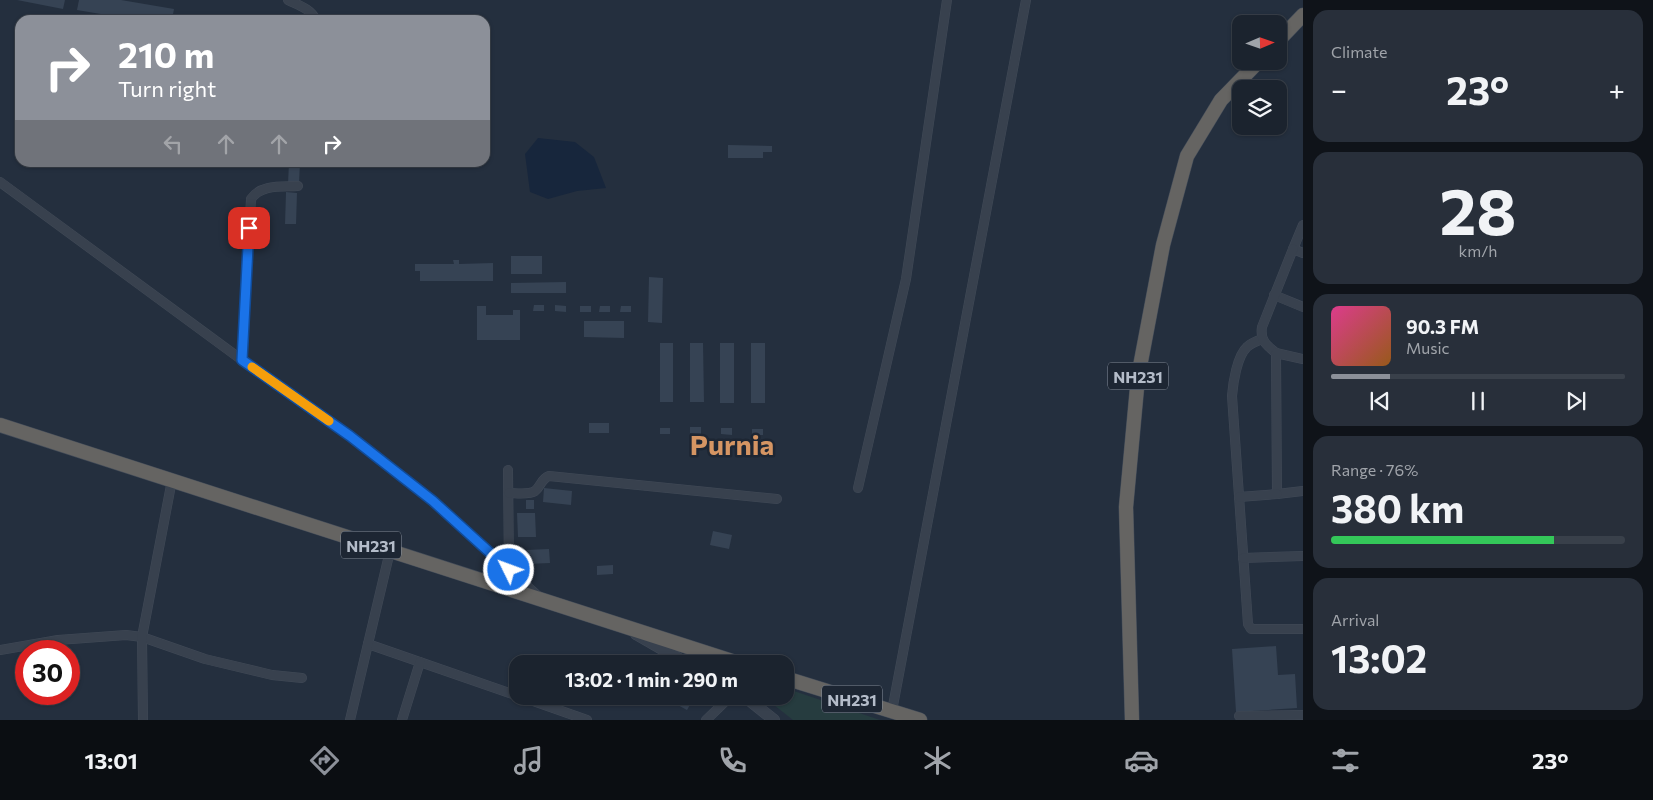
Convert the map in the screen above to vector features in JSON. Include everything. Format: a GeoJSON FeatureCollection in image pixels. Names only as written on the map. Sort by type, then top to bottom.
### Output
{"type":"FeatureCollection","features":[{"type":"Feature","properties":{"kind":"highway"},"geometry":{"type":"LineString","coordinates":[[1288,31],[1303,15]]}},
{"type":"Feature","properties":{"kind":"highway","name":"NH231"},"geometry":{"type":"LineString","coordinates":[[1132,720],[1126,507],[1138,377],[1163,245],[1188,156],[1221,100],[1250,70]]}},
{"type":"Feature","properties":{"kind":"highway","name":"NH231"},"geometry":{"type":"LineString","coordinates":[[0,425],[713,655]]}},
{"type":"Feature","properties":{"kind":"highway","name":"NH231"},"geometry":{"type":"LineString","coordinates":[[794,681],[920,720]]}},
{"type":"Feature","properties":{"kind":"street"},"geometry":{"type":"LineString","coordinates":[[288,0],[308,10],[313,15]]}},
{"type":"Feature","properties":{"kind":"street"},"geometry":{"type":"LineString","coordinates":[[858,488],[906,279],[947,0]]}},
{"type":"Feature","properties":{"kind":"street"},"geometry":{"type":"LineString","coordinates":[[892,711],[1026,0]]}},
{"type":"Feature","properties":{"kind":"street"},"geometry":{"type":"LineString","coordinates":[[0,182],[242,360],[350,436],[433,501],[540,598]]}},
{"type":"Feature","properties":{"kind":"street"},"geometry":{"type":"LineString","coordinates":[[242,360],[251,199],[256,193],[264,189],[298,186]]}},
{"type":"Feature","properties":{"kind":"street"},"geometry":{"type":"LineString","coordinates":[[1303,225],[1262,327],[1262,339],[1276,352],[1303,359]]}},
{"type":"Feature","properties":{"kind":"street"},"geometry":{"type":"LineString","coordinates":[[1293,249],[1303,253]]}},
{"type":"Feature","properties":{"kind":"street"},"geometry":{"type":"LineString","coordinates":[[1274,296],[1303,307]]}},
{"type":"Feature","properties":{"kind":"street"},"geometry":{"type":"LineString","coordinates":[[1262,339],[1247,347],[1243,352],[1233,384],[1232,396],[1248,624],[1251,629],[1303,629]]}},
{"type":"Feature","properties":{"kind":"street"},"geometry":{"type":"LineString","coordinates":[[1276,352],[1277,494]]}},
{"type":"Feature","properties":{"kind":"street"},"geometry":{"type":"LineString","coordinates":[[508,470],[509,570]]}},
{"type":"Feature","properties":{"kind":"street"},"geometry":{"type":"LineString","coordinates":[[509,494],[535,491],[542,481],[549,476],[777,499]]}},
{"type":"Feature","properties":{"kind":"street"},"geometry":{"type":"LineString","coordinates":[[143,720],[142,638],[172,480]]}},
{"type":"Feature","properties":{"kind":"street"},"geometry":{"type":"LineString","coordinates":[[1239,497],[1303,491]]}},
{"type":"Feature","properties":{"kind":"street"},"geometry":{"type":"LineString","coordinates":[[350,720],[390,551]]}},
{"type":"Feature","properties":{"kind":"street"},"geometry":{"type":"LineString","coordinates":[[1243,558],[1303,556]]}},
{"type":"Feature","properties":{"kind":"street"},"geometry":{"type":"LineString","coordinates":[[622,626],[672,655]]}},
{"type":"Feature","properties":{"kind":"street"},"geometry":{"type":"LineString","coordinates":[[0,650],[58,640],[126,636],[142,638],[205,659],[272,675],[302,678]]}},
{"type":"Feature","properties":{"kind":"street"},"geometry":{"type":"LineString","coordinates":[[368,644],[509,693]]}},
{"type":"Feature","properties":{"kind":"street"},"geometry":{"type":"LineString","coordinates":[[402,720],[420,662]]}},
{"type":"Feature","properties":{"kind":"street"},"geometry":{"type":"LineString","coordinates":[[544,705],[587,720]]}},
{"type":"Feature","properties":{"kind":"street"},"geometry":{"type":"LineString","coordinates":[[706,720],[722,705]]}},
{"type":"Feature","properties":{"kind":"street"},"geometry":{"type":"LineString","coordinates":[[755,705],[774,720]]}},
{"type":"Feature","properties":{"kind":"street"},"geometry":{"type":"LineString","coordinates":[[1239,716],[1303,715]]}},
{"type":"Feature","properties":{"kind":"green space"},"geometry":{"type":"Polygon","coordinates":[[[794,691],[880,720],[793,720],[774,705],[794,705],[794,691]]]}},
{"type":"Feature","properties":{"kind":"water"},"geometry":{"type":"Polygon","coordinates":[[[538,138],[575,142],[594,157],[606,188],[577,191],[548,199],[530,192],[525,154],[538,138]]]}},
{"type":"Feature","properties":{"kind":"building"},"geometry":{"type":"Polygon","coordinates":[[[17,0],[65,0],[63,9],[17,0]]]}},
{"type":"Feature","properties":{"kind":"building"},"geometry":{"type":"Polygon","coordinates":[[[79,0],[121,0],[174,9],[173,15],[106,15],[77,10],[79,0]]]}},
{"type":"Feature","properties":{"kind":"building"},"geometry":{"type":"Polygon","coordinates":[[[728,145],[772,146],[772,152],[763,152],[763,158],[728,158],[728,145]]]}},
{"type":"Feature","properties":{"kind":"building"},"geometry":{"type":"Polygon","coordinates":[[[289,167],[300,167],[299,184],[288,184],[289,167]]]}},
{"type":"Feature","properties":{"kind":"building"},"geometry":{"type":"Polygon","coordinates":[[[286,192],[297,193],[296,224],[285,224],[286,192]]]}},
{"type":"Feature","properties":{"kind":"building"},"geometry":{"type":"Polygon","coordinates":[[[511,256],[542,256],[542,274],[511,274],[511,256]]]}},
{"type":"Feature","properties":{"kind":"building"},"geometry":{"type":"Polygon","coordinates":[[[453,260],[459,260],[459,264],[493,263],[493,281],[420,281],[420,271],[415,271],[415,264],[454,264],[453,260]]]}},
{"type":"Feature","properties":{"kind":"building"},"geometry":{"type":"Polygon","coordinates":[[[649,277],[663,278],[662,323],[648,322],[649,277]]]}},
{"type":"Feature","properties":{"kind":"building"},"geometry":{"type":"Polygon","coordinates":[[[566,282],[566,293],[511,293],[511,283],[566,282]]]}},
{"type":"Feature","properties":{"kind":"building"},"geometry":{"type":"Polygon","coordinates":[[[534,305],[544,305],[544,311],[533,311],[534,305]]]}},
{"type":"Feature","properties":{"kind":"building"},"geometry":{"type":"Polygon","coordinates":[[[555,305],[566,306],[566,312],[555,311],[555,305]]]}},
{"type":"Feature","properties":{"kind":"building"},"geometry":{"type":"Polygon","coordinates":[[[477,306],[486,306],[486,315],[513,315],[513,310],[520,310],[520,340],[477,340],[477,306]]]}},
{"type":"Feature","properties":{"kind":"building"},"geometry":{"type":"Polygon","coordinates":[[[580,306],[591,306],[591,312],[580,312],[580,306]]]}},
{"type":"Feature","properties":{"kind":"building"},"geometry":{"type":"Polygon","coordinates":[[[600,306],[610,306],[610,312],[599,312],[600,306]]]}},
{"type":"Feature","properties":{"kind":"building"},"geometry":{"type":"Polygon","coordinates":[[[621,306],[631,306],[631,312],[620,312],[621,306]]]}},
{"type":"Feature","properties":{"kind":"building"},"geometry":{"type":"Polygon","coordinates":[[[584,321],[624,321],[624,338],[584,337],[584,321]]]}},
{"type":"Feature","properties":{"kind":"building"},"geometry":{"type":"Polygon","coordinates":[[[660,343],[673,343],[673,402],[660,402],[660,343]]]}},
{"type":"Feature","properties":{"kind":"building"},"geometry":{"type":"Polygon","coordinates":[[[690,343],[703,343],[704,402],[690,402],[690,343]]]}},
{"type":"Feature","properties":{"kind":"building"},"geometry":{"type":"Polygon","coordinates":[[[720,343],[734,343],[734,403],[720,403],[720,343]]]}},
{"type":"Feature","properties":{"kind":"building"},"geometry":{"type":"Polygon","coordinates":[[[751,343],[765,343],[765,403],[751,403],[751,343]]]}},
{"type":"Feature","properties":{"kind":"building"},"geometry":{"type":"Polygon","coordinates":[[[589,423],[609,423],[609,433],[589,433],[589,423]]]}},
{"type":"Feature","properties":{"kind":"building"},"geometry":{"type":"Polygon","coordinates":[[[690,427],[701,427],[701,434],[690,433],[690,427]]]}},
{"type":"Feature","properties":{"kind":"building"},"geometry":{"type":"Polygon","coordinates":[[[660,428],[670,428],[670,434],[660,434],[660,428]]]}},
{"type":"Feature","properties":{"kind":"building"},"geometry":{"type":"Polygon","coordinates":[[[721,428],[732,428],[732,435],[721,434],[721,428]]]}},
{"type":"Feature","properties":{"kind":"building"},"geometry":{"type":"Polygon","coordinates":[[[752,429],[763,429],[763,435],[752,435],[752,429]]]}},
{"type":"Feature","properties":{"kind":"building"},"geometry":{"type":"Polygon","coordinates":[[[544,488],[572,491],[571,505],[543,502],[544,488]]]}},
{"type":"Feature","properties":{"kind":"building"},"geometry":{"type":"Polygon","coordinates":[[[526,500],[534,500],[534,509],[526,509],[526,500]]]}},
{"type":"Feature","properties":{"kind":"building"},"geometry":{"type":"Polygon","coordinates":[[[517,513],[535,513],[536,537],[518,537],[517,513]]]}},
{"type":"Feature","properties":{"kind":"building"},"geometry":{"type":"Polygon","coordinates":[[[713,531],[732,535],[729,549],[710,545],[713,531]]]}},
{"type":"Feature","properties":{"kind":"building"},"geometry":{"type":"Polygon","coordinates":[[[549,549],[550,563],[527,564],[526,550],[549,549]]]}},
{"type":"Feature","properties":{"kind":"building"},"geometry":{"type":"Polygon","coordinates":[[[613,565],[613,574],[597,575],[597,566],[613,565]]]}},
{"type":"Feature","properties":{"kind":"building"},"geometry":{"type":"Polygon","coordinates":[[[1276,646],[1278,675],[1295,674],[1297,708],[1236,712],[1232,649],[1276,646]]]}},
{"type":"Feature","properties":{"kind":"building"},"geometry":{"type":"Polygon","coordinates":[[[678,705],[690,705],[687,710],[678,705]]]}},
{"type":"Feature","properties":{"kind":"slow traffic"},"geometry":{"type":"LineString","coordinates":[[252,367],[329,421]]}},
{"type":"Feature","properties":{"kind":"district","name":"Purnia"},"geometry":{"type":"Point","coordinates":[732,444]}},
{"type":"Feature","properties":{"kind":"route"},"geometry":{"type":"LineString","coordinates":[[249,228],[242,360],[350,436],[433,501],[509,570]]}}]}
